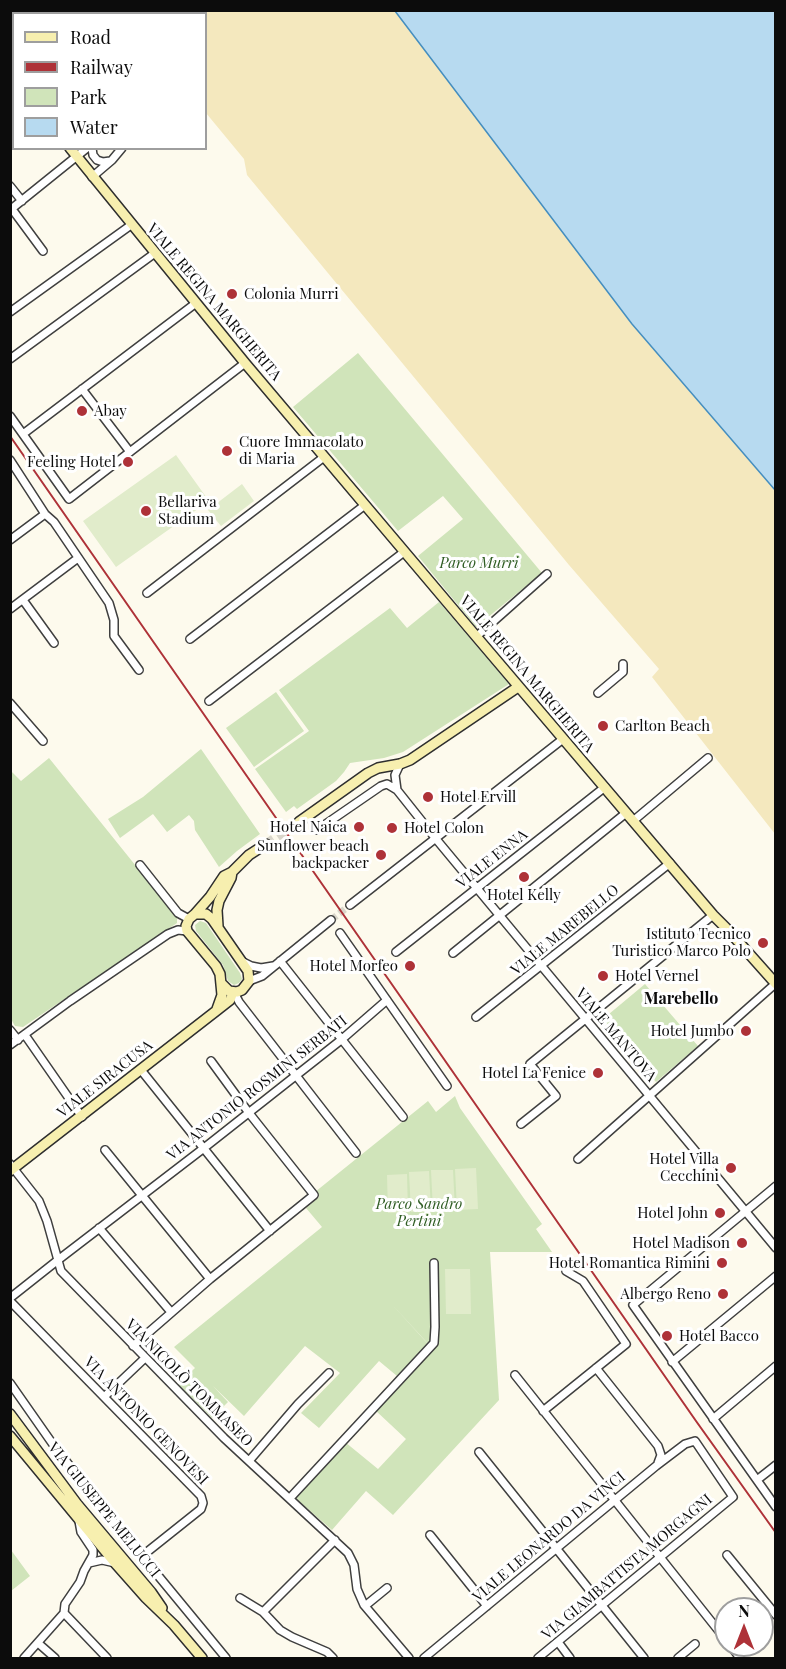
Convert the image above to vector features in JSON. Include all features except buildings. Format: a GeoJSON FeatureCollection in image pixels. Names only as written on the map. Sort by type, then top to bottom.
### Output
{"type":"FeatureCollection","features":[{"type":"Feature","properties":{"kind":"street"},"geometry":{"type":"LineString","coordinates":[[10,78],[12,84]]}},
{"type":"Feature","properties":{"kind":"street","name":"VIALE REGINA MARGHERITA"},"geometry":{"type":"LineString","coordinates":[[71,150],[245,363],[518,687],[775,984]]}},
{"type":"Feature","properties":{"kind":"street"},"geometry":{"type":"LineString","coordinates":[[43,251],[11,209],[85,150]]}},
{"type":"Feature","properties":{"kind":"street"},"geometry":{"type":"LineString","coordinates":[[92,150],[97,160],[104,162],[112,160]]}},
{"type":"Feature","properties":{"kind":"street"},"geometry":{"type":"LineString","coordinates":[[92,177],[120,150]]}},
{"type":"Feature","properties":{"kind":"street"},"geometry":{"type":"LineString","coordinates":[[10,186],[22,201]]}},
{"type":"Feature","properties":{"kind":"street"},"geometry":{"type":"LineString","coordinates":[[10,312],[131,225]]}},
{"type":"Feature","properties":{"kind":"street"},"geometry":{"type":"LineString","coordinates":[[10,359],[155,253]]}},
{"type":"Feature","properties":{"kind":"street"},"geometry":{"type":"LineString","coordinates":[[23,434],[196,303]]}},
{"type":"Feature","properties":{"kind":"street"},"geometry":{"type":"LineString","coordinates":[[10,416],[69,498],[245,363]]}},
{"type":"Feature","properties":{"kind":"street"},"geometry":{"type":"LineString","coordinates":[[82,389],[130,452]]}},
{"type":"Feature","properties":{"kind":"street"},"geometry":{"type":"LineString","coordinates":[[147,593],[324,457]]}},
{"type":"Feature","properties":{"kind":"street"},"geometry":{"type":"LineString","coordinates":[[12,465],[109,603],[114,620],[114,636],[140,670]]}},
{"type":"Feature","properties":{"kind":"street"},"geometry":{"type":"LineString","coordinates":[[190,639],[365,505]]}},
{"type":"Feature","properties":{"kind":"street"},"geometry":{"type":"LineString","coordinates":[[10,540],[45,514]]}},
{"type":"Feature","properties":{"kind":"street"},"geometry":{"type":"LineString","coordinates":[[209,700],[404,552]]}},
{"type":"Feature","properties":{"kind":"street"},"geometry":{"type":"LineString","coordinates":[[10,609],[78,558]]}},
{"type":"Feature","properties":{"kind":"street"},"geometry":{"type":"LineString","coordinates":[[477,636],[547,574]]}},
{"type":"Feature","properties":{"kind":"street"},"geometry":{"type":"LineString","coordinates":[[22,600],[54,643]]}},
{"type":"Feature","properties":{"kind":"street"},"geometry":{"type":"LineString","coordinates":[[598,693],[623,672],[623,664]]}},
{"type":"Feature","properties":{"kind":"street"},"geometry":{"type":"LineString","coordinates":[[299,822],[368,773],[378,768],[400,764],[424,751],[518,687]]}},
{"type":"Feature","properties":{"kind":"street"},"geometry":{"type":"LineString","coordinates":[[10,704],[43,741]]}},
{"type":"Feature","properties":{"kind":"street"},"geometry":{"type":"LineString","coordinates":[[350,905],[563,738]]}},
{"type":"Feature","properties":{"kind":"street"},"geometry":{"type":"LineString","coordinates":[[453,953],[499,915],[708,758]]}},
{"type":"Feature","properties":{"kind":"street"},"geometry":{"type":"LineString","coordinates":[[398,790],[395,775],[400,764]]}},
{"type":"Feature","properties":{"kind":"street"},"geometry":{"type":"LineString","coordinates":[[317,830],[381,786],[387,784],[398,790]]}},
{"type":"Feature","properties":{"kind":"street","name":"VIALE ENNA"},"geometry":{"type":"LineString","coordinates":[[396,952],[604,787]]}},
{"type":"Feature","properties":{"kind":"street","name":"VIALE MANTOVA"},"geometry":{"type":"LineString","coordinates":[[398,790],[436,839],[776,1248]]}},
{"type":"Feature","properties":{"kind":"street"},"geometry":{"type":"LineString","coordinates":[[216,1011],[222,994],[216,966],[187,931],[186,926],[224,876],[266,844]]}},
{"type":"Feature","properties":{"kind":"street","name":"VIALE MAREBELLO"},"geometry":{"type":"LineString","coordinates":[[476,1017],[670,863]]}},
{"type":"Feature","properties":{"kind":"street"},"geometry":{"type":"LineString","coordinates":[[140,865],[178,913],[192,916],[202,913],[209,916],[248,971],[249,981],[262,976],[331,920]]}},
{"type":"Feature","properties":{"kind":"street"},"geometry":{"type":"LineString","coordinates":[[219,928],[217,919],[219,901],[232,872]]}},
{"type":"Feature","properties":{"kind":"street"},"geometry":{"type":"LineString","coordinates":[[521,1124],[556,1096],[530,1064],[714,915]]}},
{"type":"Feature","properties":{"kind":"street"},"geometry":{"type":"LineString","coordinates":[[10,1045],[168,934],[178,930],[187,931]]}},
{"type":"Feature","properties":{"kind":"street"},"geometry":{"type":"LineString","coordinates":[[340,933],[447,1086]]}},
{"type":"Feature","properties":{"kind":"street"},"geometry":{"type":"LineString","coordinates":[[240,960],[261,968],[278,963]]}},
{"type":"Feature","properties":{"kind":"street"},"geometry":{"type":"LineString","coordinates":[[278,963],[403,1118]]}},
{"type":"Feature","properties":{"kind":"street","name":"VIALE SIRACUSA"},"geometry":{"type":"LineString","coordinates":[[12,1167],[82,1117],[230,1000],[249,981]]}},
{"type":"Feature","properties":{"kind":"street"},"geometry":{"type":"LineString","coordinates":[[221,983],[225,989],[236,992],[239,1002],[356,1154]]}},
{"type":"Feature","properties":{"kind":"street"},"geometry":{"type":"LineString","coordinates":[[578,1159],[775,984]]}},
{"type":"Feature","properties":{"kind":"street","name":"VIA ANTONIO ROSMINI SERBATI"},"geometry":{"type":"LineString","coordinates":[[10,1300],[58,1260],[341,1040],[387,1000]]}},
{"type":"Feature","properties":{"kind":"street"},"geometry":{"type":"LineString","coordinates":[[10,1030],[18,1040]]}},
{"type":"Feature","properties":{"kind":"street"},"geometry":{"type":"LineString","coordinates":[[25,1035],[82,1117]]}},
{"type":"Feature","properties":{"kind":"street"},"geometry":{"type":"LineString","coordinates":[[133,1346],[210,1279],[314,1195],[211,1062]]}},
{"type":"Feature","properties":{"kind":"street"},"geometry":{"type":"LineString","coordinates":[[141,1070],[270,1232]]}},
{"type":"Feature","properties":{"kind":"street"},"geometry":{"type":"LineString","coordinates":[[105,1150],[210,1279]]}},
{"type":"Feature","properties":{"kind":"street","name":"VIA NICOLÒ TOMMASEO"},"geometry":{"type":"LineString","coordinates":[[12,1167],[39,1201],[61,1271],[249,1461],[348,1552],[354,1565],[357,1589],[365,1606],[409,1659]]}},
{"type":"Feature","properties":{"kind":"street"},"geometry":{"type":"LineString","coordinates":[[776,1186],[633,1305],[776,1507]]}},
{"type":"Feature","properties":{"kind":"street"},"geometry":{"type":"LineString","coordinates":[[99,1228],[171,1312]]}},
{"type":"Feature","properties":{"kind":"street"},"geometry":{"type":"LineString","coordinates":[[290,1498],[434,1343],[434,1263]]}},
{"type":"Feature","properties":{"kind":"street"},"geometry":{"type":"LineString","coordinates":[[543,1411],[626,1344],[583,1281],[566,1271]]}},
{"type":"Feature","properties":{"kind":"street"},"geometry":{"type":"LineString","coordinates":[[672,1362],[776,1276]]}},
{"type":"Feature","properties":{"kind":"street","name":"VIA ANTONIO GENOVESI"},"geometry":{"type":"LineString","coordinates":[[10,1300],[201,1496],[203,1503],[201,1509],[142,1556]]}},
{"type":"Feature","properties":{"kind":"street"},"geometry":{"type":"LineString","coordinates":[[104,1397],[145,1358]]}},
{"type":"Feature","properties":{"kind":"street"},"geometry":{"type":"LineString","coordinates":[[713,1419],[776,1366]]}},
{"type":"Feature","properties":{"kind":"street"},"geometry":{"type":"LineString","coordinates":[[596,1368],[658,1446],[661,1455],[656,1466]]}},
{"type":"Feature","properties":{"kind":"street"},"geometry":{"type":"LineString","coordinates":[[249,1461],[298,1404],[329,1373]]}},
{"type":"Feature","properties":{"kind":"street"},"geometry":{"type":"LineString","coordinates":[[515,1375],[714,1625]]}},
{"type":"Feature","properties":{"kind":"street"},"geometry":{"type":"LineString","coordinates":[[10,1383],[52,1443],[226,1659]]}},
{"type":"Feature","properties":{"kind":"street","name":"VIA GIUSEPPE MELUCCI"},"geometry":{"type":"LineString","coordinates":[[10,1414],[77,1504],[151,1592],[202,1659]]}},
{"type":"Feature","properties":{"kind":"street","name":"VIA GIUSEPPE MELUCCI"},"geometry":{"type":"LineString","coordinates":[[10,1436],[115,1563],[174,1625]]}},
{"type":"Feature","properties":{"kind":"street","name":"VIALE LEONARDO DA VINCI"},"geometry":{"type":"LineString","coordinates":[[424,1659],[615,1499],[685,1444],[695,1441],[733,1497]]}},
{"type":"Feature","properties":{"kind":"street"},"geometry":{"type":"LineString","coordinates":[[479,1452],[644,1659]]}},
{"type":"Feature","properties":{"kind":"street"},"geometry":{"type":"LineString","coordinates":[[757,1480],[776,1465]]}},
{"type":"Feature","properties":{"kind":"street","name":"VIA GIAMBATTISTA MORGAGNI"},"geometry":{"type":"LineString","coordinates":[[538,1659],[733,1497]]}},
{"type":"Feature","properties":{"kind":"street"},"geometry":{"type":"LineString","coordinates":[[24,1659],[64,1613],[65,1605],[80,1582],[93,1555],[93,1550],[81,1532],[78,1519]]}},
{"type":"Feature","properties":{"kind":"street"},"geometry":{"type":"LineString","coordinates":[[430,1534],[487,1606]]}},
{"type":"Feature","properties":{"kind":"street"},"geometry":{"type":"LineString","coordinates":[[263,1612],[335,1540]]}},
{"type":"Feature","properties":{"kind":"street"},"geometry":{"type":"LineString","coordinates":[[727,1555],[776,1615]]}},
{"type":"Feature","properties":{"kind":"street"},"geometry":{"type":"LineString","coordinates":[[89,1563],[102,1560],[115,1563]]}},
{"type":"Feature","properties":{"kind":"street"},"geometry":{"type":"LineString","coordinates":[[365,1606],[387,1588]]}},
{"type":"Feature","properties":{"kind":"street"},"geometry":{"type":"LineString","coordinates":[[240,1598],[263,1612],[280,1630],[327,1652],[332,1658]]}},
{"type":"Feature","properties":{"kind":"street"},"geometry":{"type":"LineString","coordinates":[[64,1613],[107,1659]]}},
{"type":"Feature","properties":{"kind":"street"},"geometry":{"type":"LineString","coordinates":[[558,1642],[570,1659]]}},
{"type":"Feature","properties":{"kind":"street"},"geometry":{"type":"LineString","coordinates":[[38,1643],[55,1659]]}},
{"type":"Feature","properties":{"kind":"street"},"geometry":{"type":"LineString","coordinates":[[678,1659],[695,1644]]}},
{"type":"Feature","properties":{"kind":"green space","name":"Parco Murri"},"geometry":{"type":"Polygon","coordinates":[[[358,353],[542,573],[476,627],[418,556],[463,519],[443,496],[398,531],[293,407],[358,353]]]}},
{"type":"Feature","properties":{"kind":"green space","name":"Bellariva Stadium"},"geometry":{"type":"Polygon","coordinates":[[[176,455],[209,501],[116,567],[83,521],[176,455]]]}},
{"type":"Feature","properties":{"kind":"green space"},"geometry":{"type":"Polygon","coordinates":[[[242,484],[254,501],[221,526],[208,510],[242,484]]]}},
{"type":"Feature","properties":{"kind":"green space"},"geometry":{"type":"Polygon","coordinates":[[[439,602],[509,684],[403,752],[384,758],[350,763],[336,781],[297,809],[294,806],[286,812],[255,769],[309,731],[279,690],[390,608],[407,628],[439,602]]]}},
{"type":"Feature","properties":{"kind":"green space"},"geometry":{"type":"Polygon","coordinates":[[[276,692],[304,731],[254,767],[226,728],[276,692]]]}},
{"type":"Feature","properties":{"kind":"green space"},"geometry":{"type":"Polygon","coordinates":[[[201,749],[260,834],[219,867],[195,830],[194,821],[189,815],[167,832],[153,814],[120,838],[108,819],[143,797],[201,749]]]}},
{"type":"Feature","properties":{"kind":"green space"},"geometry":{"type":"Polygon","coordinates":[[[49,758],[177,917],[177,923],[23,1027],[15,1026],[11,1019],[10,770],[21,781],[49,758]]]}},
{"type":"Feature","properties":{"kind":"green space"},"geometry":{"type":"Polygon","coordinates":[[[200,921],[206,923],[240,973],[242,979],[239,983],[234,985],[228,981],[223,965],[196,931],[195,925],[200,921]]]}},
{"type":"Feature","properties":{"kind":"green space"},"geometry":{"type":"Polygon","coordinates":[[[645,984],[698,1046],[656,1082],[603,1019],[645,984]]]}},
{"type":"Feature","properties":{"kind":"green space","name":"Parco Sandro Pertini"},"geometry":{"type":"Polygon","coordinates":[[[455,1096],[460,1108],[542,1224],[536,1229],[552,1252],[490,1252],[499,1400],[393,1515],[366,1491],[332,1530],[294,1497],[345,1442],[378,1469],[406,1439],[375,1410],[432,1348],[388,1300],[428,1344],[397,1376],[379,1361],[319,1428],[301,1413],[340,1373],[305,1346],[244,1416],[213,1386],[228,1402],[212,1418],[178,1384],[195,1368],[174,1347],[322,1227],[306,1208],[319,1197],[315,1192],[428,1101],[436,1112],[455,1096]]]}},
{"type":"Feature","properties":{"kind":"green space"},"geometry":{"type":"Polygon","coordinates":[[[476,1168],[478,1209],[457,1210],[455,1169],[476,1168]]]}},
{"type":"Feature","properties":{"kind":"green space"},"geometry":{"type":"Polygon","coordinates":[[[431,1170],[453,1170],[455,1210],[433,1211],[431,1170]]]}},
{"type":"Feature","properties":{"kind":"green space"},"geometry":{"type":"Polygon","coordinates":[[[429,1171],[431,1211],[411,1212],[409,1172],[429,1171]]]}},
{"type":"Feature","properties":{"kind":"green space"},"geometry":{"type":"Polygon","coordinates":[[[407,1174],[408,1212],[388,1213],[387,1175],[407,1174]]]}},
{"type":"Feature","properties":{"kind":"green space"},"geometry":{"type":"Polygon","coordinates":[[[445,1269],[470,1269],[471,1314],[446,1314],[445,1269]]]}},
{"type":"Feature","properties":{"kind":"green space"},"geometry":{"type":"Polygon","coordinates":[[[11,1550],[30,1576],[11,1591],[11,1550]]]}},
{"type":"Feature","properties":{"kind":"sand"},"geometry":{"type":"Polygon","coordinates":[[[395,11],[632,324],[775,490],[775,834],[652,677],[659,669],[569,565],[247,175],[244,159],[207,114],[207,12],[112,12],[395,11]]]}},
{"type":"Feature","properties":{"kind":"water"},"geometry":{"type":"Polygon","coordinates":[[[395,11],[775,11],[775,490],[632,324],[395,11]]]}},
{"type":"Feature","properties":{"kind":"tunnel"},"geometry":{"type":"LineString","coordinates":[[266,844],[299,822]]}},
{"type":"Feature","properties":{"kind":"tunnel"},"geometry":{"type":"LineString","coordinates":[[331,920],[350,905]]}},
{"type":"Feature","properties":{"kind":"railway"},"geometry":{"type":"LineString","coordinates":[[10,436],[776,1533]]}},
{"type":"Feature","properties":{"kind":"place","name":"Colonia Murri"},"geometry":{"type":"Point","coordinates":[232,294]}},
{"type":"Feature","properties":{"kind":"place","name":"Abay"},"geometry":{"type":"Point","coordinates":[82,411]}},
{"type":"Feature","properties":{"kind":"place","name":"Cuore Immacolato di Maria"},"geometry":{"type":"Point","coordinates":[227,451]}},
{"type":"Feature","properties":{"kind":"place","name":"Feeling Hotel"},"geometry":{"type":"Point","coordinates":[128,462]}},
{"type":"Feature","properties":{"kind":"place","name":"Bellariva Stadium"},"geometry":{"type":"Point","coordinates":[146,511]}},
{"type":"Feature","properties":{"kind":"place","name":"Carlton Beach"},"geometry":{"type":"Point","coordinates":[603,726]}},
{"type":"Feature","properties":{"kind":"place","name":"Hotel Ervill"},"geometry":{"type":"Point","coordinates":[428,797]}},
{"type":"Feature","properties":{"kind":"place","name":"Hotel Naica"},"geometry":{"type":"Point","coordinates":[359,827]}},
{"type":"Feature","properties":{"kind":"place","name":"Hotel Colon"},"geometry":{"type":"Point","coordinates":[392,828]}},
{"type":"Feature","properties":{"kind":"place","name":"Sunflower beach backpacker"},"geometry":{"type":"Point","coordinates":[381,855]}},
{"type":"Feature","properties":{"kind":"place","name":"Hotel Kelly"},"geometry":{"type":"Point","coordinates":[524,877]}},
{"type":"Feature","properties":{"kind":"place","name":"Istituto Tecnico Turistico Marco Polo"},"geometry":{"type":"Point","coordinates":[763,943]}},
{"type":"Feature","properties":{"kind":"place","name":"Hotel Morfeo"},"geometry":{"type":"Point","coordinates":[410,966]}},
{"type":"Feature","properties":{"kind":"place","name":"Hotel Vernel"},"geometry":{"type":"Point","coordinates":[603,976]}},
{"type":"Feature","properties":{"kind":"place","name":"Hotel Jumbo"},"geometry":{"type":"Point","coordinates":[746,1031]}},
{"type":"Feature","properties":{"kind":"place","name":"Hotel La Fenice"},"geometry":{"type":"Point","coordinates":[598,1073]}},
{"type":"Feature","properties":{"kind":"place","name":"Hotel Villa Cecchini"},"geometry":{"type":"Point","coordinates":[731,1168]}},
{"type":"Feature","properties":{"kind":"place","name":"Hotel John"},"geometry":{"type":"Point","coordinates":[720,1213]}},
{"type":"Feature","properties":{"kind":"place","name":"Hotel Madison"},"geometry":{"type":"Point","coordinates":[742,1243]}},
{"type":"Feature","properties":{"kind":"place","name":"Hotel Romantica Rimini"},"geometry":{"type":"Point","coordinates":[722,1263]}},
{"type":"Feature","properties":{"kind":"place","name":"Albergo Reno"},"geometry":{"type":"Point","coordinates":[723,1294]}},
{"type":"Feature","properties":{"kind":"place","name":"Hotel Bacco"},"geometry":{"type":"Point","coordinates":[667,1336]}},
{"type":"Feature","properties":{"kind":"district","name":"Marebello"},"geometry":{"type":"Point","coordinates":[681,999]}}]}
